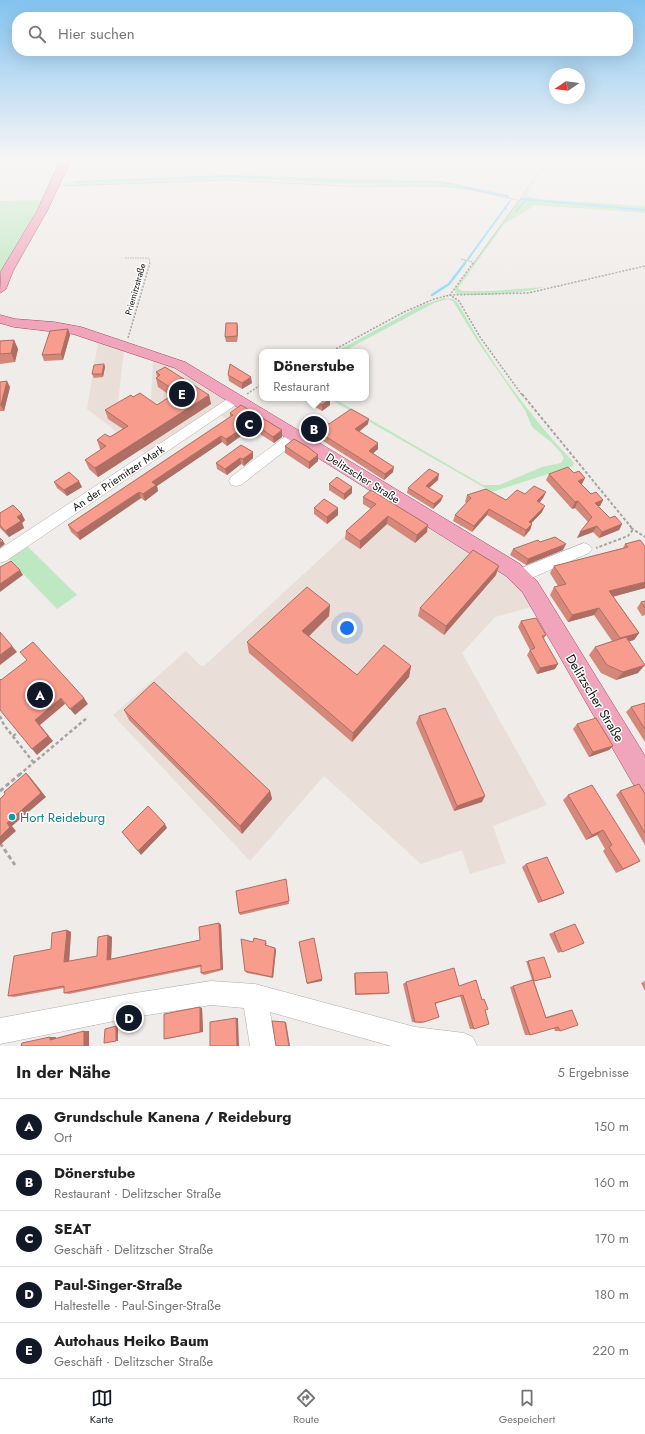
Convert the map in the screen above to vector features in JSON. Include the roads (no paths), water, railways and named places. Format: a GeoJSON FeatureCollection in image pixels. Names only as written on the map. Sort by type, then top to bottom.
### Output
{"type":"FeatureCollection","features":[{"type":"Feature","properties":{"kind":"main road"},"geometry":{"type":"LineString","coordinates":[[0,289],[7,271],[42,209]]}},
{"type":"Feature","properties":{"kind":"main road","name":"Delitzscher Straße"},"geometry":{"type":"LineString","coordinates":[[1,321],[68,328],[180,365],[520,576],[530,587],[645,780]]}},
{"type":"Feature","properties":{"kind":"street","name":"An der Priemitzer Mark"},"geometry":{"type":"LineString","coordinates":[[0,557],[237,399]]}},
{"type":"Feature","properties":{"kind":"street"},"geometry":{"type":"LineString","coordinates":[[236,481],[295,436]]}},
{"type":"Feature","properties":{"kind":"street"},"geometry":{"type":"LineString","coordinates":[[520,576],[580,551]]}},
{"type":"Feature","properties":{"kind":"street"},"geometry":{"type":"LineString","coordinates":[[0,1031],[129,1006],[211,993],[255,996],[415,1040],[464,1046]]}},
{"type":"Feature","properties":{"kind":"street"},"geometry":{"type":"LineString","coordinates":[[255,996],[263,1046]]}},
{"type":"Feature","properties":{"kind":"waterway"},"geometry":{"type":"LineString","coordinates":[[468,259],[504,209]]}},
{"type":"Feature","properties":{"kind":"waterway"},"geometry":{"type":"LineString","coordinates":[[632,209],[645,210]]}},
{"type":"Feature","properties":{"kind":"waterway"},"geometry":{"type":"LineString","coordinates":[[432,295],[449,284],[465,263]]}},
{"type":"Feature","properties":{"kind":"place","name":"Autohaus Heiko Baum"},"geometry":{"type":"Point","coordinates":[182,394]}},
{"type":"Feature","properties":{"kind":"place","name":"SEAT"},"geometry":{"type":"Point","coordinates":[249,424]}},
{"type":"Feature","properties":{"kind":"place","name":"Dönerstube"},"geometry":{"type":"Point","coordinates":[314,429]}},
{"type":"Feature","properties":{"kind":"place","name":"Grundschule Kanena / Reideburg"},"geometry":{"type":"Point","coordinates":[40,695]}},
{"type":"Feature","properties":{"kind":"place","name":"Hort Reideburg"},"geometry":{"type":"Point","coordinates":[12,817]}},
{"type":"Feature","properties":{"kind":"place","name":"Paul-Singer-Straße"},"geometry":{"type":"Point","coordinates":[129,1018]}}]}
